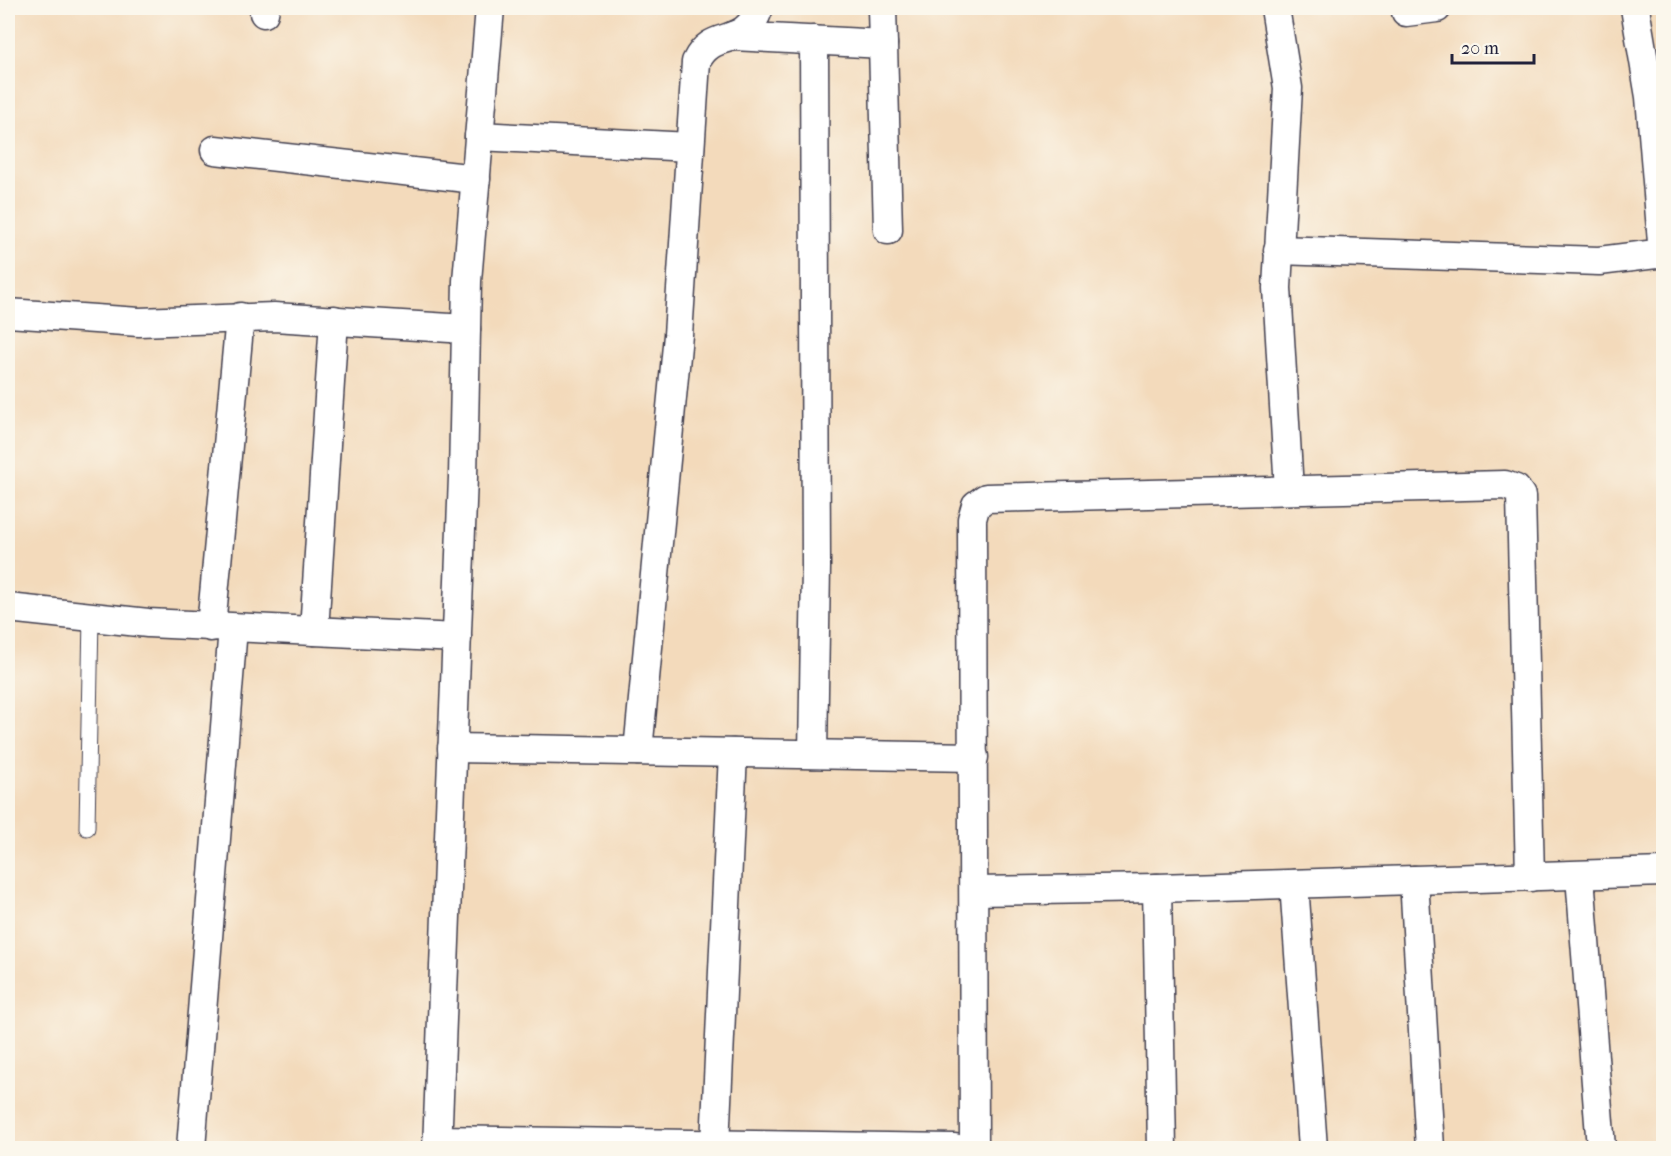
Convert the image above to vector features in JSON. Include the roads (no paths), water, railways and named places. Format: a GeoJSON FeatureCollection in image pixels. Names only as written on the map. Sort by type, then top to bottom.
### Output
{"type":"FeatureCollection","features":[{"type":"Feature","properties":{"kind":"street"},"geometry":{"type":"LineString","coordinates":[[490,8],[467,281],[457,638],[437,1144],[954,1149]]}},
{"type":"Feature","properties":{"kind":"street"},"geometry":{"type":"LineString","coordinates":[[638,751],[678,335],[696,62],[709,44],[733,36],[753,24],[759,8]]}},
{"type":"Feature","properties":{"kind":"street"},"geometry":{"type":"LineString","coordinates":[[882,8],[888,230]]}},
{"type":"Feature","properties":{"kind":"street"},"geometry":{"type":"LineString","coordinates":[[1275,8],[1288,88],[1277,288],[1289,490]]}},
{"type":"Feature","properties":{"kind":"street"},"geometry":{"type":"LineString","coordinates":[[1406,12],[1437,8]]}},
{"type":"Feature","properties":{"kind":"street"},"geometry":{"type":"LineString","coordinates":[[1278,250],[1599,261],[1663,254],[1650,97],[1635,8]]}},
{"type":"Feature","properties":{"kind":"street"},"geometry":{"type":"LineString","coordinates":[[733,36],[883,44]]}},
{"type":"Feature","properties":{"kind":"street"},"geometry":{"type":"LineString","coordinates":[[813,754],[816,567],[814,40]]}},
{"type":"Feature","properties":{"kind":"street"},"geometry":{"type":"LineString","coordinates":[[479,136],[690,147]]}},
{"type":"Feature","properties":{"kind":"street"},"geometry":{"type":"LineString","coordinates":[[215,150],[476,179]]}},
{"type":"Feature","properties":{"kind":"street"},"geometry":{"type":"LineString","coordinates":[[8,313],[139,322],[240,317],[334,320],[466,329]]}},
{"type":"Feature","properties":{"kind":"street"},"geometry":{"type":"LineString","coordinates":[[191,1149],[240,317]]}},
{"type":"Feature","properties":{"kind":"street"},"geometry":{"type":"LineString","coordinates":[[314,631],[334,320]]}},
{"type":"Feature","properties":{"kind":"street"},"geometry":{"type":"LineString","coordinates":[[974,1149],[975,891],[972,519],[976,505],[986,498],[1506,485],[1516,489],[1521,496],[1530,877]]}},
{"type":"Feature","properties":{"kind":"street"},"geometry":{"type":"LineString","coordinates":[[8,608],[222,627],[457,638]]}},
{"type":"Feature","properties":{"kind":"street"},"geometry":{"type":"LineString","coordinates":[[452,748],[974,757]]}},
{"type":"Feature","properties":{"kind":"street"},"geometry":{"type":"LineString","coordinates":[[715,1145],[734,753]]}},
{"type":"Feature","properties":{"kind":"street"},"geometry":{"type":"LineString","coordinates":[[975,891],[1157,888],[1664,872]]}},
{"type":"Feature","properties":{"kind":"street"},"geometry":{"type":"LineString","coordinates":[[1580,876],[1600,1149]]}},
{"type":"Feature","properties":{"kind":"street"},"geometry":{"type":"LineString","coordinates":[[1414,880],[1430,1149]]}},
{"type":"Feature","properties":{"kind":"street"},"geometry":{"type":"LineString","coordinates":[[1294,884],[1313,1149]]}},
{"type":"Feature","properties":{"kind":"street"},"geometry":{"type":"LineString","coordinates":[[1157,888],[1162,1149]]}},
{"type":"Feature","properties":{"kind":"lane"},"geometry":{"type":"LineString","coordinates":[[87,828],[91,617]]}}]}
